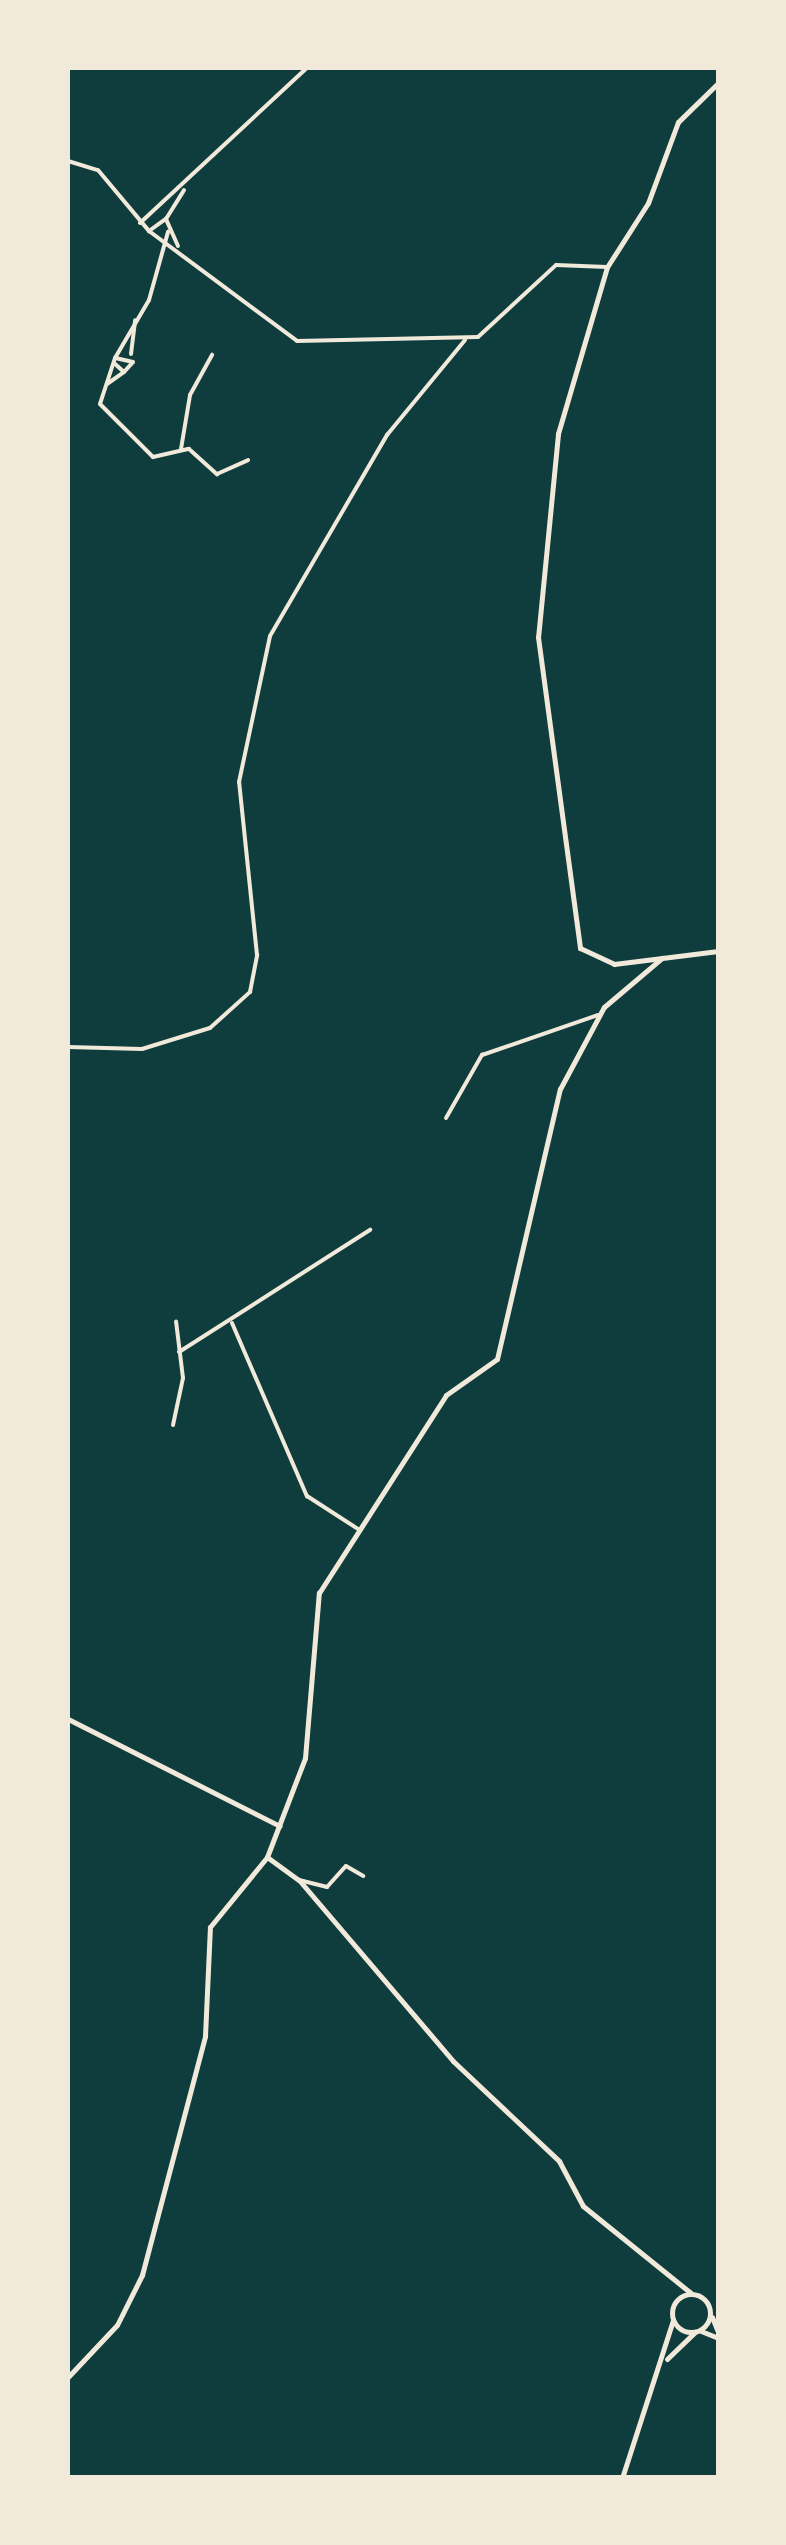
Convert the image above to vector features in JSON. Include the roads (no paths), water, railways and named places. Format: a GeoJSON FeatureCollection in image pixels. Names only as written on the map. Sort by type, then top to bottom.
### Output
{"type":"FeatureCollection","features":[{"type":"Feature","properties":{"kind":"street"},"geometry":{"type":"LineString","coordinates":[[140,223],[190,182],[307,68]]}},
{"type":"Feature","properties":{"kind":"street"},"geometry":{"type":"LineString","coordinates":[[718,83],[678,122],[648,203],[607,267],[558,434],[539,582],[540,674],[580,948],[602,963],[718,950]]}},
{"type":"Feature","properties":{"kind":"street"},"geometry":{"type":"LineString","coordinates":[[68,162],[98,170],[149,231],[180,249],[296,342],[465,340],[490,330],[556,265],[607,267]]}},
{"type":"Feature","properties":{"kind":"street"},"geometry":{"type":"LineString","coordinates":[[149,231],[190,182]]}},
{"type":"Feature","properties":{"kind":"street"},"geometry":{"type":"LineString","coordinates":[[168,212],[166,241],[114,360],[100,404],[153,457],[181,449]]}},
{"type":"Feature","properties":{"kind":"street"},"geometry":{"type":"LineString","coordinates":[[168,232],[180,249]]}},
{"type":"Feature","properties":{"kind":"street"},"geometry":{"type":"LineString","coordinates":[[104,387],[124,372],[132,357],[134,320]]}},
{"type":"Feature","properties":{"kind":"street"},"geometry":{"type":"LineString","coordinates":[[68,1047],[142,1050],[210,1028],[250,992],[257,955],[239,782],[270,636],[387,435],[465,340]]}},
{"type":"Feature","properties":{"kind":"street"},"geometry":{"type":"LineString","coordinates":[[181,449],[190,395],[212,354]]}},
{"type":"Feature","properties":{"kind":"street"},"geometry":{"type":"LineString","coordinates":[[114,360],[132,357]]}},
{"type":"Feature","properties":{"kind":"street"},"geometry":{"type":"LineString","coordinates":[[114,360],[124,372]]}},
{"type":"Feature","properties":{"kind":"street"},"geometry":{"type":"LineString","coordinates":[[181,449],[216,474],[248,460]]}},
{"type":"Feature","properties":{"kind":"street"},"geometry":{"type":"LineString","coordinates":[[68,2376],[117,2325],[142,2275],[205,2036],[210,1927],[267,1857],[308,1738],[316,1600],[446,1395],[497,1359],[560,1089],[598,1015],[662,958]]}},
{"type":"Feature","properties":{"kind":"street"},"geometry":{"type":"LineString","coordinates":[[446,1118],[482,1055],[598,1015]]}},
{"type":"Feature","properties":{"kind":"street"},"geometry":{"type":"LineString","coordinates":[[179,1352],[192,1349],[370,1230]]}},
{"type":"Feature","properties":{"kind":"street"},"geometry":{"type":"LineString","coordinates":[[173,1424],[179,1352],[176,1321]]}},
{"type":"Feature","properties":{"kind":"street"},"geometry":{"type":"LineString","coordinates":[[232,1322],[307,1496],[358,1529]]}},
{"type":"Feature","properties":{"kind":"street"},"geometry":{"type":"LineString","coordinates":[[68,1719],[280,1826]]}},
{"type":"Feature","properties":{"kind":"street"},"geometry":{"type":"LineString","coordinates":[[267,1857],[299,1880],[453,2061],[559,2162],[583,2206],[668,2282],[691,2293],[711,2312],[718,2335],[697,2332],[673,2320]]}},
{"type":"Feature","properties":{"kind":"street"},"geometry":{"type":"LineString","coordinates":[[299,1880],[327,1886],[346,1866],[363,1876]]}},
{"type":"Feature","properties":{"kind":"street"},"geometry":{"type":"LineString","coordinates":[[622,2478],[665,2361],[673,2320],[668,2282]]}},
{"type":"Feature","properties":{"kind":"street"},"geometry":{"type":"LineString","coordinates":[[672,2310],[691,2293]]}},
{"type":"Feature","properties":{"kind":"street"},"geometry":{"type":"LineString","coordinates":[[665,2361],[697,2332],[711,2312]]}}]}
